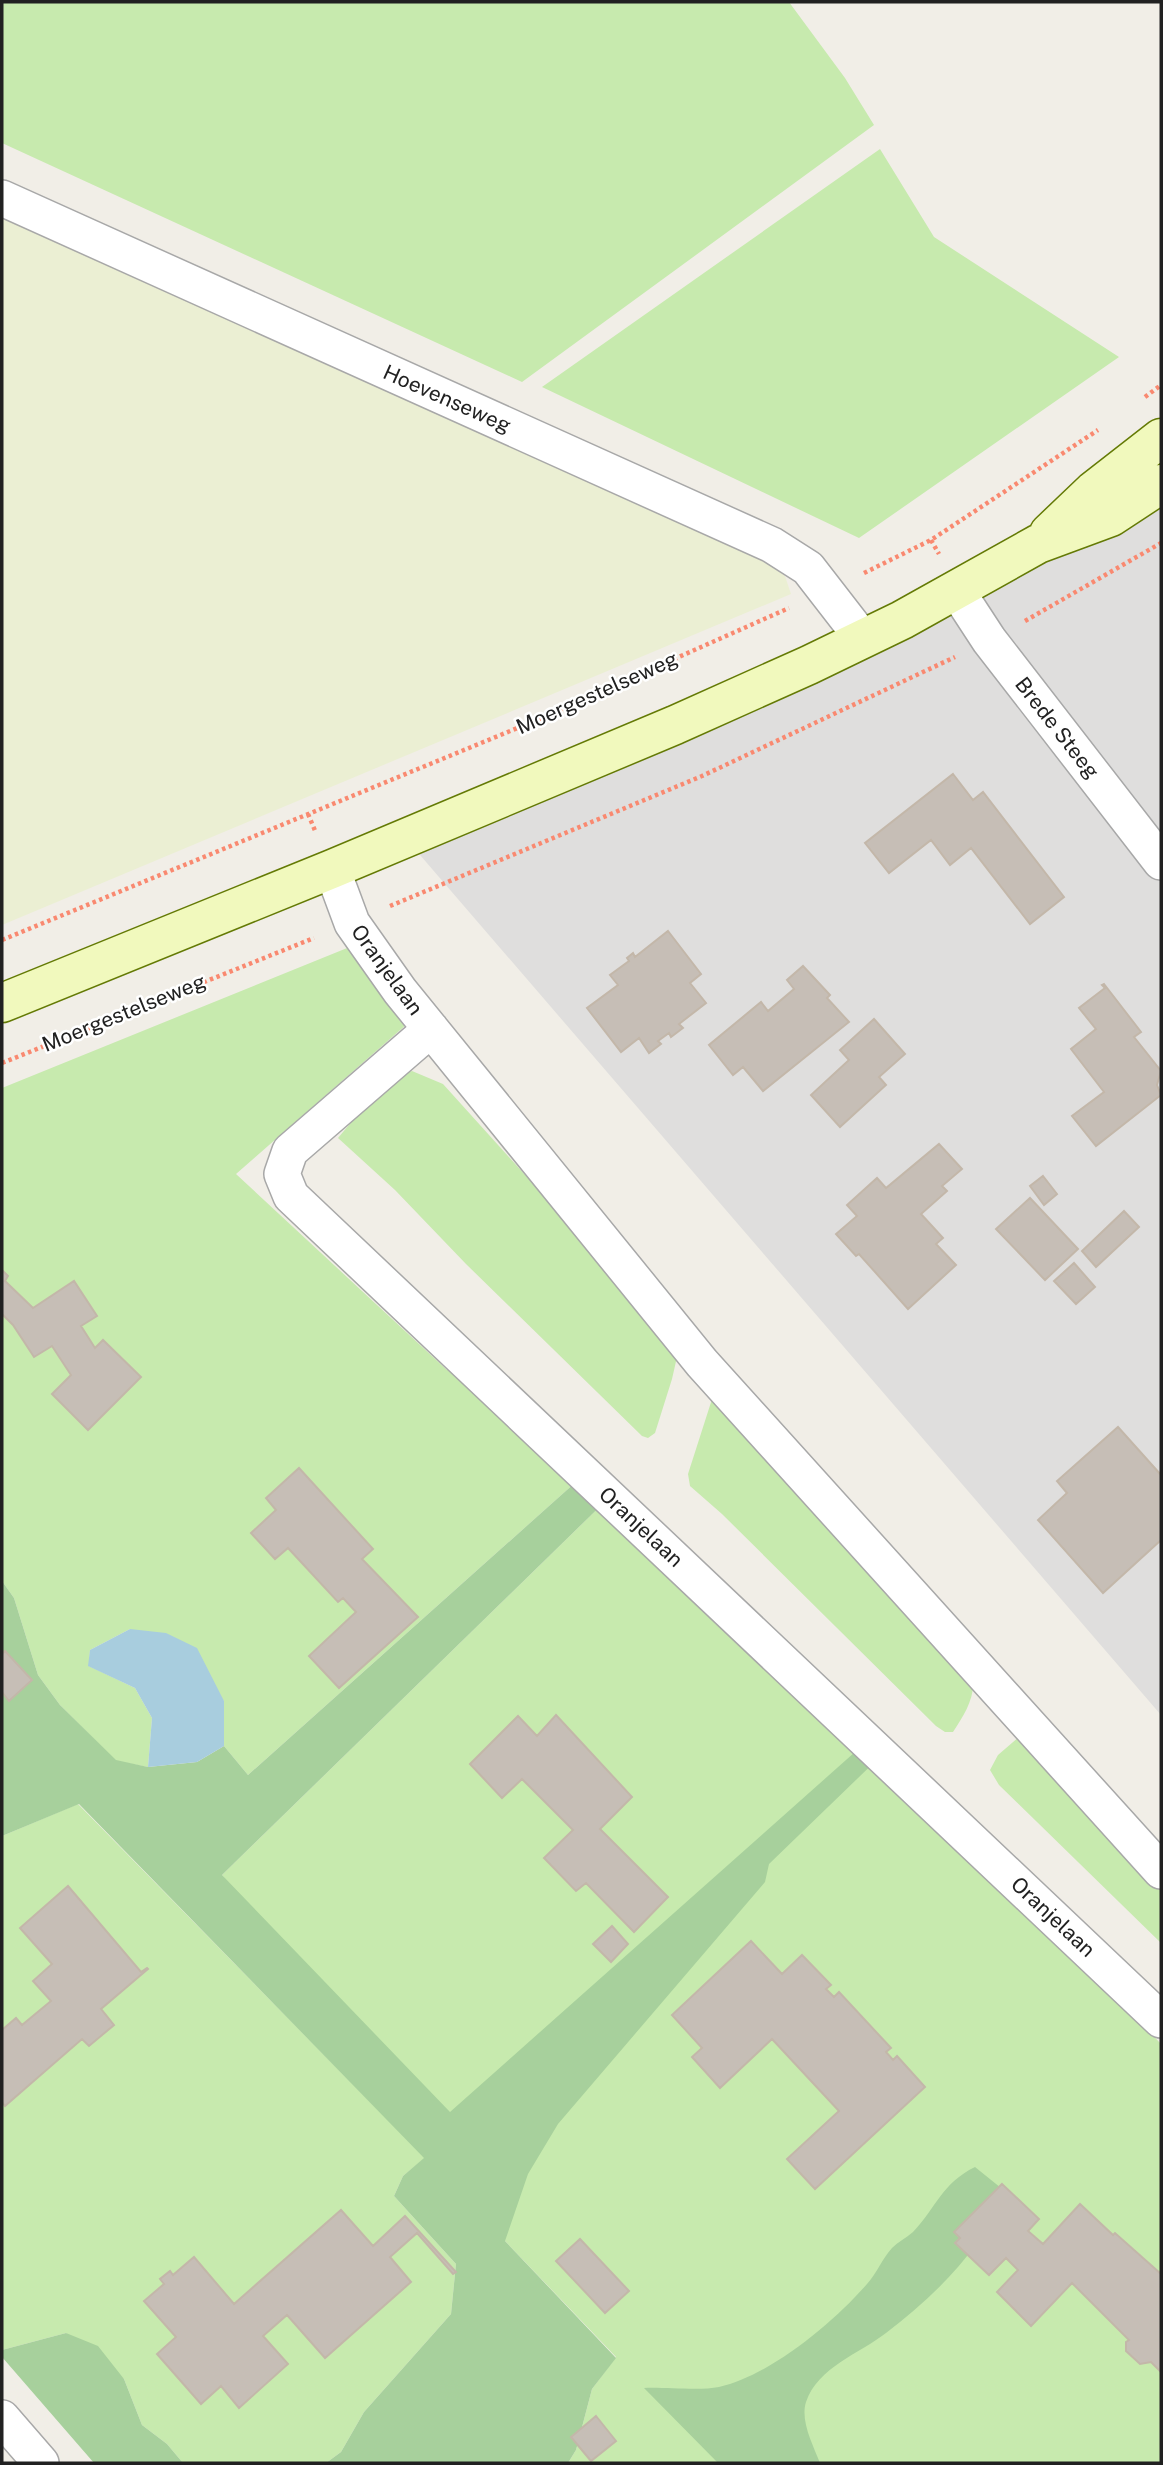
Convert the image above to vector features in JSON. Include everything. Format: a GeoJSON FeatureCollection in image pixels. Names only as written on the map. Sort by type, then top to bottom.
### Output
{"type":"FeatureCollection","features":[{"type":"Feature","properties":{"kind":"main road"},"geometry":{"type":"LineString","coordinates":[[2,1003],[332,869],[675,725],[863,639],[957,591],[1038,544],[1111,517],[1156,470]]}},
{"type":"Feature","properties":{"kind":"street","name":"Hoevenseweg"},"geometry":{"type":"LineString","coordinates":[[2,198],[772,545],[808,568],[863,639]]}},
{"type":"Feature","properties":{"kind":"street","name":"Brede Steeg"},"geometry":{"type":"LineString","coordinates":[[957,591],[989,640],[1161,862]]}},
{"type":"Feature","properties":{"kind":"street","name":"Oranjelaan"},"geometry":{"type":"LineString","coordinates":[[332,869],[352,923],[400,991],[702,1363],[1161,1871]]}},
{"type":"Feature","properties":{"kind":"street","name":"Oranjelaan"},"geometry":{"type":"LineString","coordinates":[[431,1030],[290,1151],[282,1174],[291,1196],[1161,2020]]}},
{"type":"Feature","properties":{"kind":"street"},"geometry":{"type":"LineString","coordinates":[[2,2418],[41,2463]]}},
{"type":"Feature","properties":{"kind":"path"},"geometry":{"type":"LineString","coordinates":[[1141,401],[1161,385]]}},
{"type":"Feature","properties":{"kind":"path","name":"Moergestelseweg"},"geometry":{"type":"LineString","coordinates":[[2,940],[537,720],[827,591],[931,540],[1106,425]]}},
{"type":"Feature","properties":{"kind":"path","name":"Moergestelseweg"},"geometry":{"type":"LineString","coordinates":[[2,1063],[352,923],[451,879],[702,776],[989,640],[1161,543]]}},
{"type":"Feature","properties":{"kind":"shaded area"},"geometry":{"type":"Polygon","coordinates":[[[1161,453],[1161,1715],[414,848],[1054,526],[1161,453]]]}},
{"type":"Feature","properties":{"kind":"green space"},"geometry":{"type":"Polygon","coordinates":[[[2,2],[789,2],[845,78],[874,125],[522,382],[2,143],[2,2]]]}},
{"type":"Feature","properties":{"kind":"green space"},"geometry":{"type":"Polygon","coordinates":[[[880,149],[934,237],[1119,357],[859,538],[542,387],[880,149]]]}},
{"type":"Feature","properties":{"kind":"green space"},"geometry":{"type":"Polygon","coordinates":[[[2,211],[756,556],[785,576],[791,594],[2,925],[2,211]]]}},
{"type":"Feature","properties":{"kind":"green space"},"geometry":{"type":"Polygon","coordinates":[[[357,944],[407,1024],[236,1174],[447,1370],[477,1349],[596,1464],[248,1775],[224,1746],[224,1701],[130,1629],[90,1650],[89,1666],[135,1688],[152,1718],[148,1767],[116,1761],[60,1705],[38,1675],[14,1598],[2,1581],[2,1088],[357,944]]]}},
{"type":"Feature","properties":{"kind":"green space"},"geometry":{"type":"Polygon","coordinates":[[[412,1071],[443,1084],[665,1330],[677,1357],[655,1433],[648,1438],[642,1436],[466,1264],[395,1190],[338,1138],[384,1083],[412,1071]]]}},
{"type":"Feature","properties":{"kind":"green space"},"geometry":{"type":"Polygon","coordinates":[[[713,1396],[973,1682],[970,1702],[953,1732],[945,1732],[936,1726],[722,1514],[690,1486],[688,1474],[713,1396]]]}},
{"type":"Feature","properties":{"kind":"green space"},"geometry":{"type":"Polygon","coordinates":[[[596,1464],[620,1487],[222,1875],[450,2112],[855,1752],[887,1750],[769,1864],[765,1882],[558,2124],[528,2174],[505,2241],[616,2358],[592,2389],[576,2450],[568,2463],[326,2463],[341,2452],[364,2412],[451,2314],[456,2264],[394,2196],[403,2176],[424,2158],[79,1804],[2,1836],[2,1581],[14,1598],[38,1675],[60,1705],[116,1760],[148,1767],[197,1762],[224,1746],[248,1775],[596,1464]]]}},
{"type":"Feature","properties":{"kind":"green space"},"geometry":{"type":"Polygon","coordinates":[[[620,1487],[887,1750],[1161,2044],[1161,2463],[568,2463],[576,2450],[592,2389],[616,2357],[505,2241],[222,1875],[620,1487]]]}},
{"type":"Feature","properties":{"kind":"green space"},"geometry":{"type":"Polygon","coordinates":[[[1020,1736],[1161,1889],[1161,1943],[999,1785],[990,1770],[998,1755],[1020,1736]]]}},
{"type":"Feature","properties":{"kind":"green space"},"geometry":{"type":"Polygon","coordinates":[[[78,1804],[425,2158],[403,2176],[394,2196],[456,2264],[451,2314],[364,2412],[341,2452],[326,2463],[183,2463],[167,2444],[142,2425],[124,2379],[66,2333],[2,2350],[2,1836],[78,1804]]]}},
{"type":"Feature","properties":{"kind":"green space"},"geometry":{"type":"Polygon","coordinates":[[[975,2167],[1006,2192],[984,2233],[955,2270],[922,2303],[875,2341],[829,2370],[812,2390],[806,2402],[805,2417],[808,2433],[820,2463],[718,2463],[644,2388],[719,2387],[759,2371],[800,2346],[837,2315],[871,2280],[892,2248],[913,2232],[947,2188],[975,2167]]]}},
{"type":"Feature","properties":{"kind":"green space"},"geometry":{"type":"Polygon","coordinates":[[[66,2333],[98,2346],[124,2379],[142,2425],[167,2444],[183,2463],[94,2463],[2,2357],[2,2350],[66,2333]]]}},
{"type":"Feature","properties":{"kind":"water"},"geometry":{"type":"Polygon","coordinates":[[[130,1629],[166,1633],[197,1648],[224,1701],[224,1746],[197,1762],[148,1767],[152,1718],[135,1688],[88,1666],[90,1650],[130,1629]]]}},
{"type":"Feature","properties":{"kind":"building"},"geometry":{"type":"Polygon","coordinates":[[[953,774],[973,800],[983,792],[1064,897],[1030,924],[971,848],[950,865],[931,840],[889,873],[865,843],[953,774]]]}},
{"type":"Feature","properties":{"kind":"building"},"geometry":{"type":"Polygon","coordinates":[[[668,931],[701,974],[690,983],[706,1003],[679,1024],[683,1028],[671,1037],[669,1033],[658,1041],[661,1044],[649,1053],[639,1038],[621,1052],[587,1008],[618,985],[610,975],[629,961],[627,958],[633,953],[635,957],[668,931]]]}},
{"type":"Feature","properties":{"kind":"building"},"geometry":{"type":"Polygon","coordinates":[[[803,966],[830,995],[827,998],[849,1022],[763,1091],[743,1067],[733,1075],[709,1045],[761,1002],[768,1011],[794,989],[787,980],[803,966]]]}},
{"type":"Feature","properties":{"kind":"building"},"geometry":{"type":"Polygon","coordinates":[[[1104,984],[1141,1032],[1134,1037],[1161,1071],[1157,1085],[1161,1095],[1096,1146],[1072,1116],[1104,1092],[1071,1049],[1096,1029],[1079,1008],[1105,988],[1102,985],[1104,984]]]}},
{"type":"Feature","properties":{"kind":"building"},"geometry":{"type":"Polygon","coordinates":[[[874,1019],[905,1054],[879,1077],[886,1085],[840,1127],[811,1095],[849,1060],[840,1050],[874,1019]]]}},
{"type":"Feature","properties":{"kind":"building"},"geometry":{"type":"Polygon","coordinates":[[[939,1144],[962,1169],[942,1186],[947,1191],[921,1214],[943,1238],[936,1244],[956,1265],[908,1309],[859,1254],[856,1256],[836,1234],[857,1216],[847,1205],[877,1178],[886,1188],[939,1144]]]}},
{"type":"Feature","properties":{"kind":"building"},"geometry":{"type":"Polygon","coordinates":[[[1043,1176],[1057,1194],[1044,1205],[1030,1186],[1043,1176]]]}},
{"type":"Feature","properties":{"kind":"building"},"geometry":{"type":"Polygon","coordinates":[[[1030,1198],[1078,1249],[1045,1280],[996,1229],[1030,1198]]]}},
{"type":"Feature","properties":{"kind":"building"},"geometry":{"type":"Polygon","coordinates":[[[1124,1211],[1139,1227],[1096,1267],[1082,1251],[1124,1211]]]}},
{"type":"Feature","properties":{"kind":"building"},"geometry":{"type":"Polygon","coordinates":[[[1074,1263],[1095,1287],[1076,1304],[1054,1281],[1074,1263]]]}},
{"type":"Feature","properties":{"kind":"building"},"geometry":{"type":"Polygon","coordinates":[[[2,1270],[8,1276],[5,1281],[33,1308],[74,1281],[97,1316],[81,1326],[95,1348],[103,1340],[141,1377],[88,1430],[52,1394],[71,1375],[52,1346],[34,1357],[13,1325],[2,1314],[2,1270]]]}},
{"type":"Feature","properties":{"kind":"building"},"geometry":{"type":"Polygon","coordinates":[[[1118,1427],[1161,1475],[1161,1540],[1103,1593],[1038,1520],[1067,1493],[1057,1481],[1118,1427]]]}},
{"type":"Feature","properties":{"kind":"building"},"geometry":{"type":"Polygon","coordinates":[[[299,1468],[373,1549],[362,1559],[418,1617],[339,1688],[309,1656],[356,1612],[343,1598],[338,1602],[288,1548],[275,1559],[251,1533],[276,1510],[266,1498],[299,1468]]]}},
{"type":"Feature","properties":{"kind":"building"},"geometry":{"type":"Polygon","coordinates":[[[5,1651],[32,1680],[9,1701],[2,1692],[2,1654],[5,1651]]]}},
{"type":"Feature","properties":{"kind":"building"},"geometry":{"type":"Polygon","coordinates":[[[556,1715],[632,1797],[600,1829],[668,1897],[634,1932],[586,1883],[576,1891],[544,1858],[573,1830],[522,1779],[502,1798],[470,1764],[518,1716],[537,1736],[556,1715]]]}},
{"type":"Feature","properties":{"kind":"building"},"geometry":{"type":"Polygon","coordinates":[[[68,1886],[141,1972],[148,1969],[101,2009],[114,2025],[89,2046],[82,2039],[5,2106],[2,2102],[2,2030],[16,2018],[22,2025],[51,2001],[33,1981],[52,1964],[20,1928],[68,1886]]]}},
{"type":"Feature","properties":{"kind":"building"},"geometry":{"type":"Polygon","coordinates":[[[612,1926],[628,1944],[611,1962],[593,1944],[612,1926]]]}},
{"type":"Feature","properties":{"kind":"building"},"geometry":{"type":"Polygon","coordinates":[[[751,1941],[782,1974],[802,1955],[831,1985],[826,1989],[834,1997],[839,1992],[891,2048],[886,2052],[893,2060],[897,2056],[925,2087],[815,2189],[787,2159],[839,2111],[772,2039],[720,2088],[692,2057],[702,2048],[672,2015],[751,1941]]]}},
{"type":"Feature","properties":{"kind":"building"},"geometry":{"type":"Polygon","coordinates":[[[1002,2184],[1039,2219],[1028,2231],[1043,2244],[1080,2204],[1161,2274],[1161,2372],[1151,2362],[1140,2364],[1126,2351],[1126,2342],[1129,2340],[1072,2283],[1031,2326],[997,2292],[1018,2270],[1006,2258],[989,2275],[955,2243],[960,2238],[954,2232],[1002,2184]]]}},
{"type":"Feature","properties":{"kind":"building"},"geometry":{"type":"Polygon","coordinates":[[[341,2210],[373,2246],[405,2216],[456,2272],[453,2274],[417,2233],[390,2257],[411,2282],[325,2358],[287,2315],[263,2336],[288,2364],[239,2408],[221,2386],[201,2404],[157,2354],[176,2337],[144,2301],[164,2284],[160,2279],[170,2271],[173,2275],[194,2257],[234,2304],[341,2210]]]}},
{"type":"Feature","properties":{"kind":"building"},"geometry":{"type":"Polygon","coordinates":[[[580,2239],[629,2291],[605,2313],[556,2261],[580,2239]]]}},
{"type":"Feature","properties":{"kind":"building"},"geometry":{"type":"Polygon","coordinates":[[[596,2416],[616,2441],[591,2461],[571,2437],[596,2416]]]}}]}
